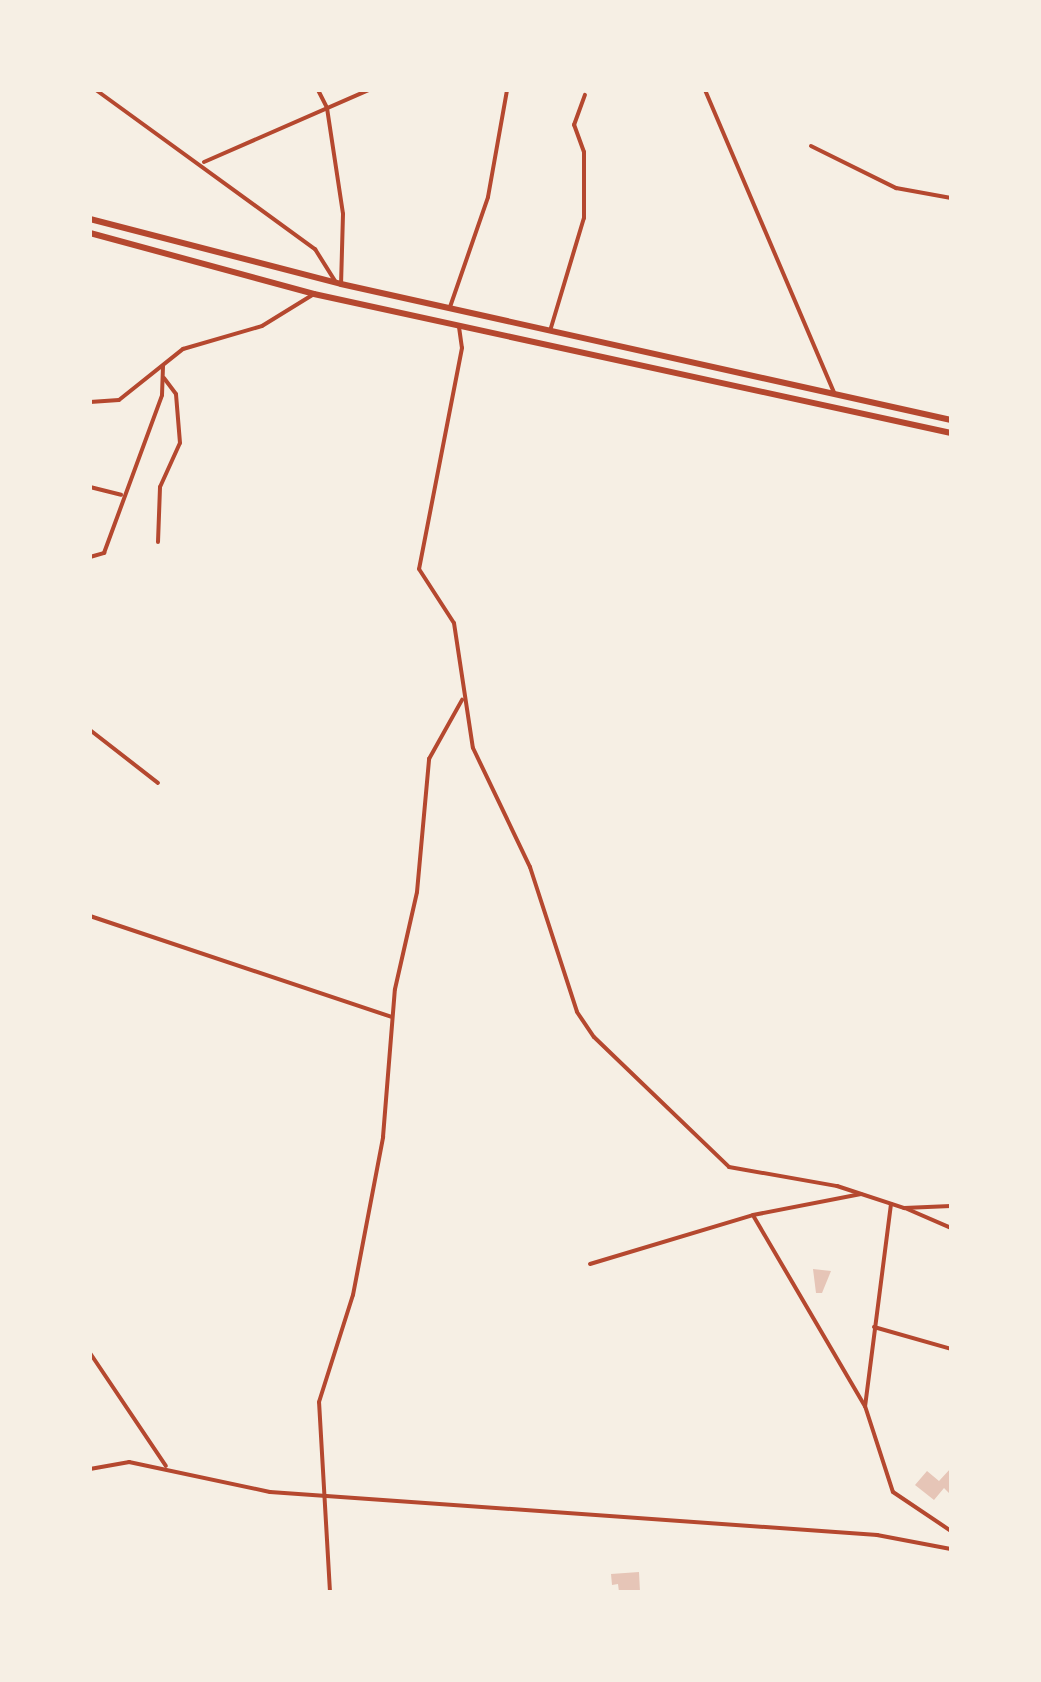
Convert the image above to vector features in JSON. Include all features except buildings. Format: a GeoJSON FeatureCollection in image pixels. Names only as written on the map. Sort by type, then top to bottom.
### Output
{"type":"FeatureCollection","features":[{"type":"Feature","properties":{"kind":"main road"},"geometry":{"type":"LineString","coordinates":[[90,219],[338,284],[951,420]]}},
{"type":"Feature","properties":{"kind":"main road"},"geometry":{"type":"LineString","coordinates":[[90,233],[314,294],[951,433]]}},
{"type":"Feature","properties":{"kind":"street"},"geometry":{"type":"LineString","coordinates":[[96,90],[316,249],[338,284]]}},
{"type":"Feature","properties":{"kind":"street"},"geometry":{"type":"LineString","coordinates":[[318,90],[328,108],[343,214],[338,284]]}},
{"type":"Feature","properties":{"kind":"street"},"geometry":{"type":"LineString","coordinates":[[201,163],[369,90]]}},
{"type":"Feature","properties":{"kind":"street"},"geometry":{"type":"LineString","coordinates":[[450,309],[488,197],[508,90]]}},
{"type":"Feature","properties":{"kind":"street"},"geometry":{"type":"LineString","coordinates":[[705,90],[834,393]]}},
{"type":"Feature","properties":{"kind":"street"},"geometry":{"type":"LineString","coordinates":[[550,331],[584,218],[584,152],[574,125],[585,95]]}},
{"type":"Feature","properties":{"kind":"street"},"geometry":{"type":"LineString","coordinates":[[811,146],[896,188],[951,199],[951,293]]}},
{"type":"Feature","properties":{"kind":"street"},"geometry":{"type":"LineString","coordinates":[[90,402],[119,400],[183,349],[262,326],[314,294]]}},
{"type":"Feature","properties":{"kind":"street"},"geometry":{"type":"LineString","coordinates":[[459,326],[462,348],[417,554],[418,569],[454,624],[462,651],[462,700],[473,748],[503,801],[577,1012],[594,1037],[729,1167],[866,1194],[951,1228]]}},
{"type":"Feature","properties":{"kind":"street"},"geometry":{"type":"LineString","coordinates":[[90,557],[104,553],[164,378],[163,365]]}},
{"type":"Feature","properties":{"kind":"street"},"geometry":{"type":"LineString","coordinates":[[158,542],[160,487],[180,443],[176,394],[164,378]]}},
{"type":"Feature","properties":{"kind":"street"},"geometry":{"type":"LineString","coordinates":[[90,487],[122,496]]}},
{"type":"Feature","properties":{"kind":"street"},"geometry":{"type":"LineString","coordinates":[[330,1592],[318,1402],[353,1295],[383,1137],[392,1017],[417,892],[429,760],[462,700]]}},
{"type":"Feature","properties":{"kind":"street"},"geometry":{"type":"LineString","coordinates":[[90,730],[158,783]]}},
{"type":"Feature","properties":{"kind":"street"},"geometry":{"type":"LineString","coordinates":[[90,916],[392,1017]]}},
{"type":"Feature","properties":{"kind":"street"},"geometry":{"type":"LineString","coordinates":[[590,1264],[753,1215],[866,1194]]}},
{"type":"Feature","properties":{"kind":"street"},"geometry":{"type":"LineString","coordinates":[[865,1406],[891,1203]]}},
{"type":"Feature","properties":{"kind":"street"},"geometry":{"type":"LineString","coordinates":[[904,1208],[951,1206]]}},
{"type":"Feature","properties":{"kind":"street"},"geometry":{"type":"LineString","coordinates":[[753,1215],[865,1406],[893,1492],[951,1531]]}},
{"type":"Feature","properties":{"kind":"street"},"geometry":{"type":"LineString","coordinates":[[874,1327],[951,1349]]}},
{"type":"Feature","properties":{"kind":"street"},"geometry":{"type":"LineString","coordinates":[[90,1354],[166,1466]]}},
{"type":"Feature","properties":{"kind":"street"},"geometry":{"type":"LineString","coordinates":[[90,1469],[128,1462],[166,1466],[262,1490],[877,1535],[951,1550]]}}]}
